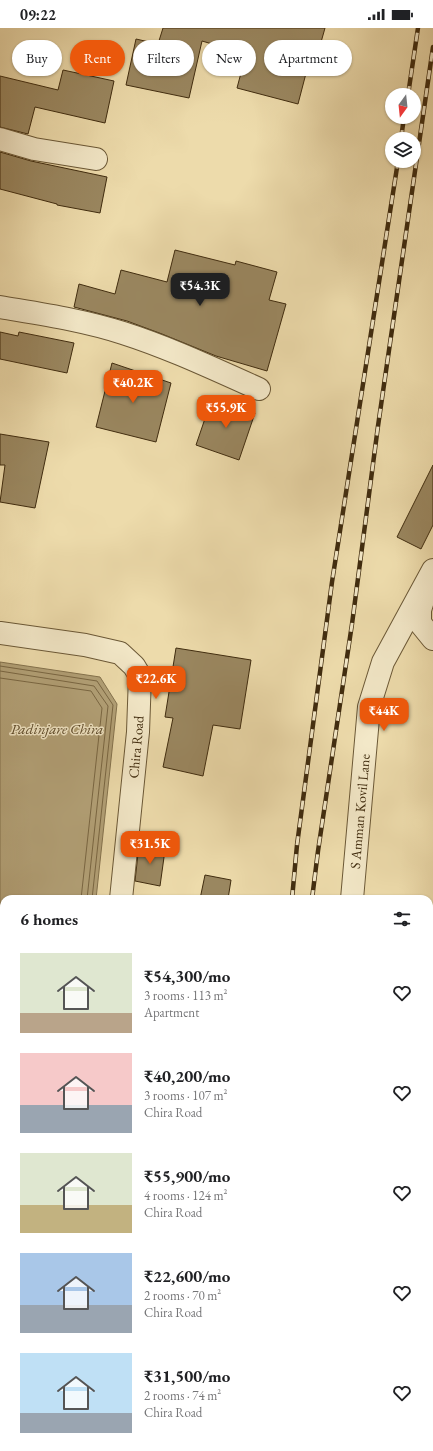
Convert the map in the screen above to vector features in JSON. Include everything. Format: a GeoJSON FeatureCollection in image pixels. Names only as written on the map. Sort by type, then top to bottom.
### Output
{"type":"FeatureCollection","features":[{"type":"Feature","properties":{"kind":"street"},"geometry":{"type":"LineString","coordinates":[[0,139],[34,149],[96,159]]}},
{"type":"Feature","properties":{"kind":"street"},"geometry":{"type":"LineString","coordinates":[[0,307],[66,318],[123,333],[178,353],[259,389]]}},
{"type":"Feature","properties":{"kind":"street"},"geometry":{"type":"LineString","coordinates":[[433,570],[420,610],[420,623],[433,639]]}},
{"type":"Feature","properties":{"kind":"street","name":"S Amman Kovil Lane"},"geometry":{"type":"LineString","coordinates":[[352,895],[369,707],[384,662],[433,570]]}},
{"type":"Feature","properties":{"kind":"street","name":"Chira Road"},"geometry":{"type":"LineString","coordinates":[[0,633],[86,645],[120,653],[134,666],[140,676],[138,732],[121,895]]}},
{"type":"Feature","properties":{"kind":"water","name":"Padinjare Chira"},"geometry":{"type":"Polygon","coordinates":[[[0,662],[100,677],[117,704],[96,895],[0,895],[0,662]]]}},
{"type":"Feature","properties":{"kind":"building"},"geometry":{"type":"Polygon","coordinates":[[[163,28],[325,28],[322,40],[264,40],[264,76],[305,76],[298,104],[237,88],[240,76],[256,76],[256,40],[202,40],[202,41],[189,98],[126,85],[133,53],[133,76],[194,76],[194,40],[159,40],[163,28]]]}},
{"type":"Feature","properties":{"kind":"building"},"geometry":{"type":"Polygon","coordinates":[[[63,70],[70,72],[70,76],[91,76],[114,81],[105,123],[35,107],[28,134],[0,127],[0,76],[58,90],[63,70]]]}},
{"type":"Feature","properties":{"kind":"building"},"geometry":{"type":"Polygon","coordinates":[[[0,152],[31,161],[107,177],[100,213],[57,205],[0,189],[0,152]]]}},
{"type":"Feature","properties":{"kind":"building"},"geometry":{"type":"Polygon","coordinates":[[[175,250],[235,265],[236,261],[277,272],[269,300],[286,304],[267,371],[216,356],[127,321],[74,307],[79,284],[115,294],[121,270],[167,282],[175,250]]]}},
{"type":"Feature","properties":{"kind":"building"},"geometry":{"type":"Polygon","coordinates":[[[0,332],[18,336],[19,332],[74,343],[67,373],[0,359],[0,332]]]}},
{"type":"Feature","properties":{"kind":"building"},"geometry":{"type":"Polygon","coordinates":[[[112,363],[171,383],[156,442],[96,427],[112,363]]]}},
{"type":"Feature","properties":{"kind":"building"},"geometry":{"type":"Polygon","coordinates":[[[212,398],[255,413],[239,460],[196,445],[212,398]]]}},
{"type":"Feature","properties":{"kind":"building"},"geometry":{"type":"Polygon","coordinates":[[[0,434],[49,442],[35,508],[0,502],[5,465],[0,465],[0,434]]]}},
{"type":"Feature","properties":{"kind":"building"},"geometry":{"type":"Polygon","coordinates":[[[433,465],[433,525],[421,549],[397,537],[433,465]]]}},
{"type":"Feature","properties":{"kind":"building"},"geometry":{"type":"Polygon","coordinates":[[[176,648],[251,660],[240,729],[213,725],[203,776],[163,767],[173,718],[165,717],[176,648]]]}},
{"type":"Feature","properties":{"kind":"building"},"geometry":{"type":"Polygon","coordinates":[[[139,845],[165,850],[160,886],[135,881],[139,845]]]}},
{"type":"Feature","properties":{"kind":"building"},"geometry":{"type":"Polygon","coordinates":[[[205,875],[231,880],[229,895],[201,895],[205,875]]]}},
{"type":"Feature","properties":{"kind":"railway"},"geometry":{"type":"LineString","coordinates":[[409,88],[418,28]]}},
{"type":"Feature","properties":{"kind":"railway"},"geometry":{"type":"LineString","coordinates":[[312,895],[433,47]]}},
{"type":"Feature","properties":{"kind":"railway"},"geometry":{"type":"LineString","coordinates":[[402,132],[403,124]]}},
{"type":"Feature","properties":{"kind":"railway"},"geometry":{"type":"LineString","coordinates":[[292,895],[297,845],[332,582],[397,168]]}}]}
